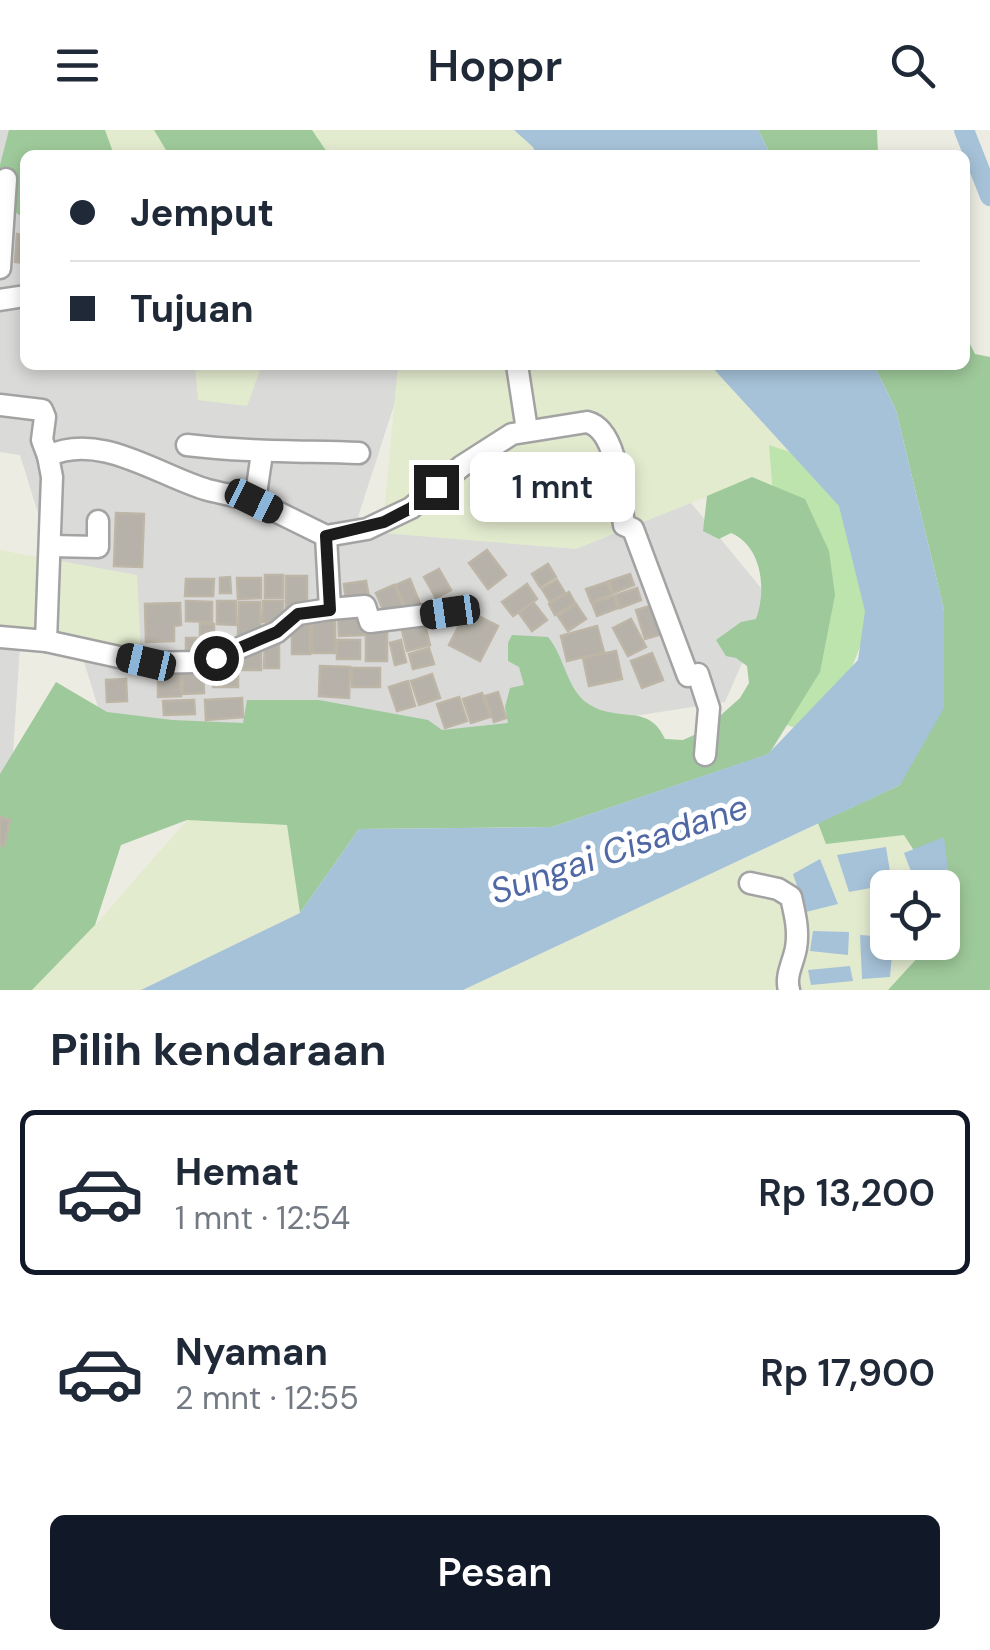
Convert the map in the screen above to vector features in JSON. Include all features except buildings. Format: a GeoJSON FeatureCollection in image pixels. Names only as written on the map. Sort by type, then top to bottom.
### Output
{"type":"FeatureCollection","features":[{"type":"Feature","properties":{"kind":"street"},"geometry":{"type":"LineString","coordinates":[[0,268],[6,178]]}},
{"type":"Feature","properties":{"kind":"street"},"geometry":{"type":"LineString","coordinates":[[518,370],[528,430]]}},
{"type":"Feature","properties":{"kind":"street"},"geometry":{"type":"LineString","coordinates":[[0,405],[42,410],[45,418],[42,440],[52,476],[46,642]]}},
{"type":"Feature","properties":{"kind":"street"},"geometry":{"type":"LineString","coordinates":[[48,456],[69,450],[101,451],[208,490],[254,501],[326,536],[366,528],[411,508],[462,466],[512,434],[587,422],[596,424],[606,436],[616,465],[624,525],[633,529],[688,676],[698,674],[704,691],[708,708],[706,755]]}},
{"type":"Feature","properties":{"kind":"street"},"geometry":{"type":"LineString","coordinates":[[187,444],[262,453],[358,453]]}},
{"type":"Feature","properties":{"kind":"street"},"geometry":{"type":"LineString","coordinates":[[254,501],[262,453]]}},
{"type":"Feature","properties":{"kind":"street"},"geometry":{"type":"LineString","coordinates":[[50,546],[98,546],[98,521]]}},
{"type":"Feature","properties":{"kind":"street"},"geometry":{"type":"LineString","coordinates":[[326,536],[330,610]]}},
{"type":"Feature","properties":{"kind":"street"},"geometry":{"type":"LineString","coordinates":[[0,637],[146,662],[194,662],[216,658],[277,632],[298,614],[365,606],[370,622],[450,612]]}},
{"type":"Feature","properties":{"kind":"street"},"geometry":{"type":"LineString","coordinates":[[750,883],[778,889],[791,898],[797,922],[796,950],[786,980],[789,990]]}},
{"type":"Feature","properties":{"kind":"shaded area"},"geometry":{"type":"Polygon","coordinates":[[[0,130],[38,130],[28,150],[20,150],[20,370],[405,370],[358,517],[450,537],[655,459],[770,599],[725,702],[595,722],[422,732],[102,720],[20,455],[0,452],[0,130]]]}},
{"type":"Feature","properties":{"kind":"shaded area"},"geometry":{"type":"Polygon","coordinates":[[[0,628],[21,631],[0,953],[0,628]]]}},
{"type":"Feature","properties":{"kind":"green space"},"geometry":{"type":"Polygon","coordinates":[[[9,130],[105,130],[112,150],[20,150],[20,215],[0,201],[0,165],[9,130]]]}},
{"type":"Feature","properties":{"kind":"green space"},"geometry":{"type":"Polygon","coordinates":[[[89,130],[168,130],[182,150],[88,150],[89,130]]]}},
{"type":"Feature","properties":{"kind":"green space"},"geometry":{"type":"Polygon","coordinates":[[[154,130],[312,130],[326,150],[166,150],[154,130]]]}},
{"type":"Feature","properties":{"kind":"green space"},"geometry":{"type":"Polygon","coordinates":[[[290,130],[526,130],[539,150],[332,148],[313,150],[290,130]]]}},
{"type":"Feature","properties":{"kind":"green space"},"geometry":{"type":"Polygon","coordinates":[[[758,130],[877,130],[878,150],[768,150],[758,130]]]}},
{"type":"Feature","properties":{"kind":"green space"},"geometry":{"type":"Polygon","coordinates":[[[970,344],[975,354],[990,357],[990,990],[888,990],[915,960],[960,960],[960,870],[926,870],[904,835],[826,844],[818,823],[900,785],[944,610],[896,410],[876,370],[970,370],[970,344]]]}},
{"type":"Feature","properties":{"kind":"green space"},"geometry":{"type":"Polygon","coordinates":[[[195,370],[260,370],[247,406],[198,400],[195,370]]]}},
{"type":"Feature","properties":{"kind":"green space"},"geometry":{"type":"Polygon","coordinates":[[[398,370],[724,370],[841,487],[802,541],[716,493],[576,549],[382,533],[398,370]]]}},
{"type":"Feature","properties":{"kind":"green space"},"geometry":{"type":"Polygon","coordinates":[[[769,445],[838,468],[875,609],[840,697],[803,731],[787,725],[815,644],[773,494],[769,445]]]}},
{"type":"Feature","properties":{"kind":"green space"},"geometry":{"type":"Polygon","coordinates":[[[752,477],[805,499],[829,551],[835,595],[820,672],[769,754],[552,827],[359,829],[300,913],[287,825],[187,820],[121,845],[95,925],[32,990],[0,990],[0,774],[56,682],[107,712],[243,723],[247,700],[319,700],[428,720],[442,730],[508,723],[505,707],[510,688],[524,685],[519,667],[508,661],[508,643],[512,635],[548,637],[582,699],[601,710],[642,717],[651,721],[665,739],[683,740],[703,731],[740,698],[749,683],[747,666],[726,656],[716,640],[741,622],[756,619],[761,595],[759,570],[750,548],[741,539],[731,533],[719,539],[703,531],[707,496],[752,477]]]}},
{"type":"Feature","properties":{"kind":"green space"},"geometry":{"type":"Polygon","coordinates":[[[0,550],[137,575],[141,651],[0,636],[0,550]]]}},
{"type":"Feature","properties":{"kind":"green space"},"geometry":{"type":"Polygon","coordinates":[[[900,785],[914,870],[870,870],[870,960],[930,960],[935,990],[463,990],[900,785]]]}},
{"type":"Feature","properties":{"kind":"green space"},"geometry":{"type":"Polygon","coordinates":[[[187,820],[287,825],[300,913],[143,990],[32,990],[95,925],[187,820]]]}},
{"type":"Feature","properties":{"kind":"water"},"geometry":{"type":"Polygon","coordinates":[[[514,130],[758,130],[768,150],[534,150],[514,130]]]}},
{"type":"Feature","properties":{"kind":"water","name":"Sungai Cisadane"},"geometry":{"type":"Polygon","coordinates":[[[715,370],[876,370],[896,410],[944,610],[944,708],[900,785],[463,990],[141,990],[300,913],[359,829],[552,827],[768,754],[858,660],[865,611],[839,506],[715,370]]]}},
{"type":"Feature","properties":{"kind":"water"},"geometry":{"type":"Polygon","coordinates":[[[944,837],[948,870],[910,870],[904,853],[944,837]]]}},
{"type":"Feature","properties":{"kind":"water"},"geometry":{"type":"Polygon","coordinates":[[[886,847],[890,870],[870,870],[870,888],[849,892],[837,855],[886,847]]]}},
{"type":"Feature","properties":{"kind":"water"},"geometry":{"type":"Polygon","coordinates":[[[820,859],[838,904],[806,912],[793,874],[820,859]]]}},
{"type":"Feature","properties":{"kind":"water"},"geometry":{"type":"Polygon","coordinates":[[[813,931],[849,932],[848,955],[810,951],[813,931]]]}},
{"type":"Feature","properties":{"kind":"water"},"geometry":{"type":"Polygon","coordinates":[[[860,935],[870,936],[870,960],[892,960],[890,977],[862,979],[860,935]]]}},
{"type":"Feature","properties":{"kind":"water"},"geometry":{"type":"Polygon","coordinates":[[[850,966],[853,981],[811,985],[808,970],[850,966]]]}},
{"type":"Feature","properties":{"kind":"waterway"},"geometry":{"type":"LineString","coordinates":[[964,130],[990,196]]}},
{"type":"Feature","properties":{"kind":"route"},"geometry":{"type":"LineString","coordinates":[[216,658],[277,632],[298,614],[330,610],[326,536],[384,522],[411,508],[436,487]]}}]}
